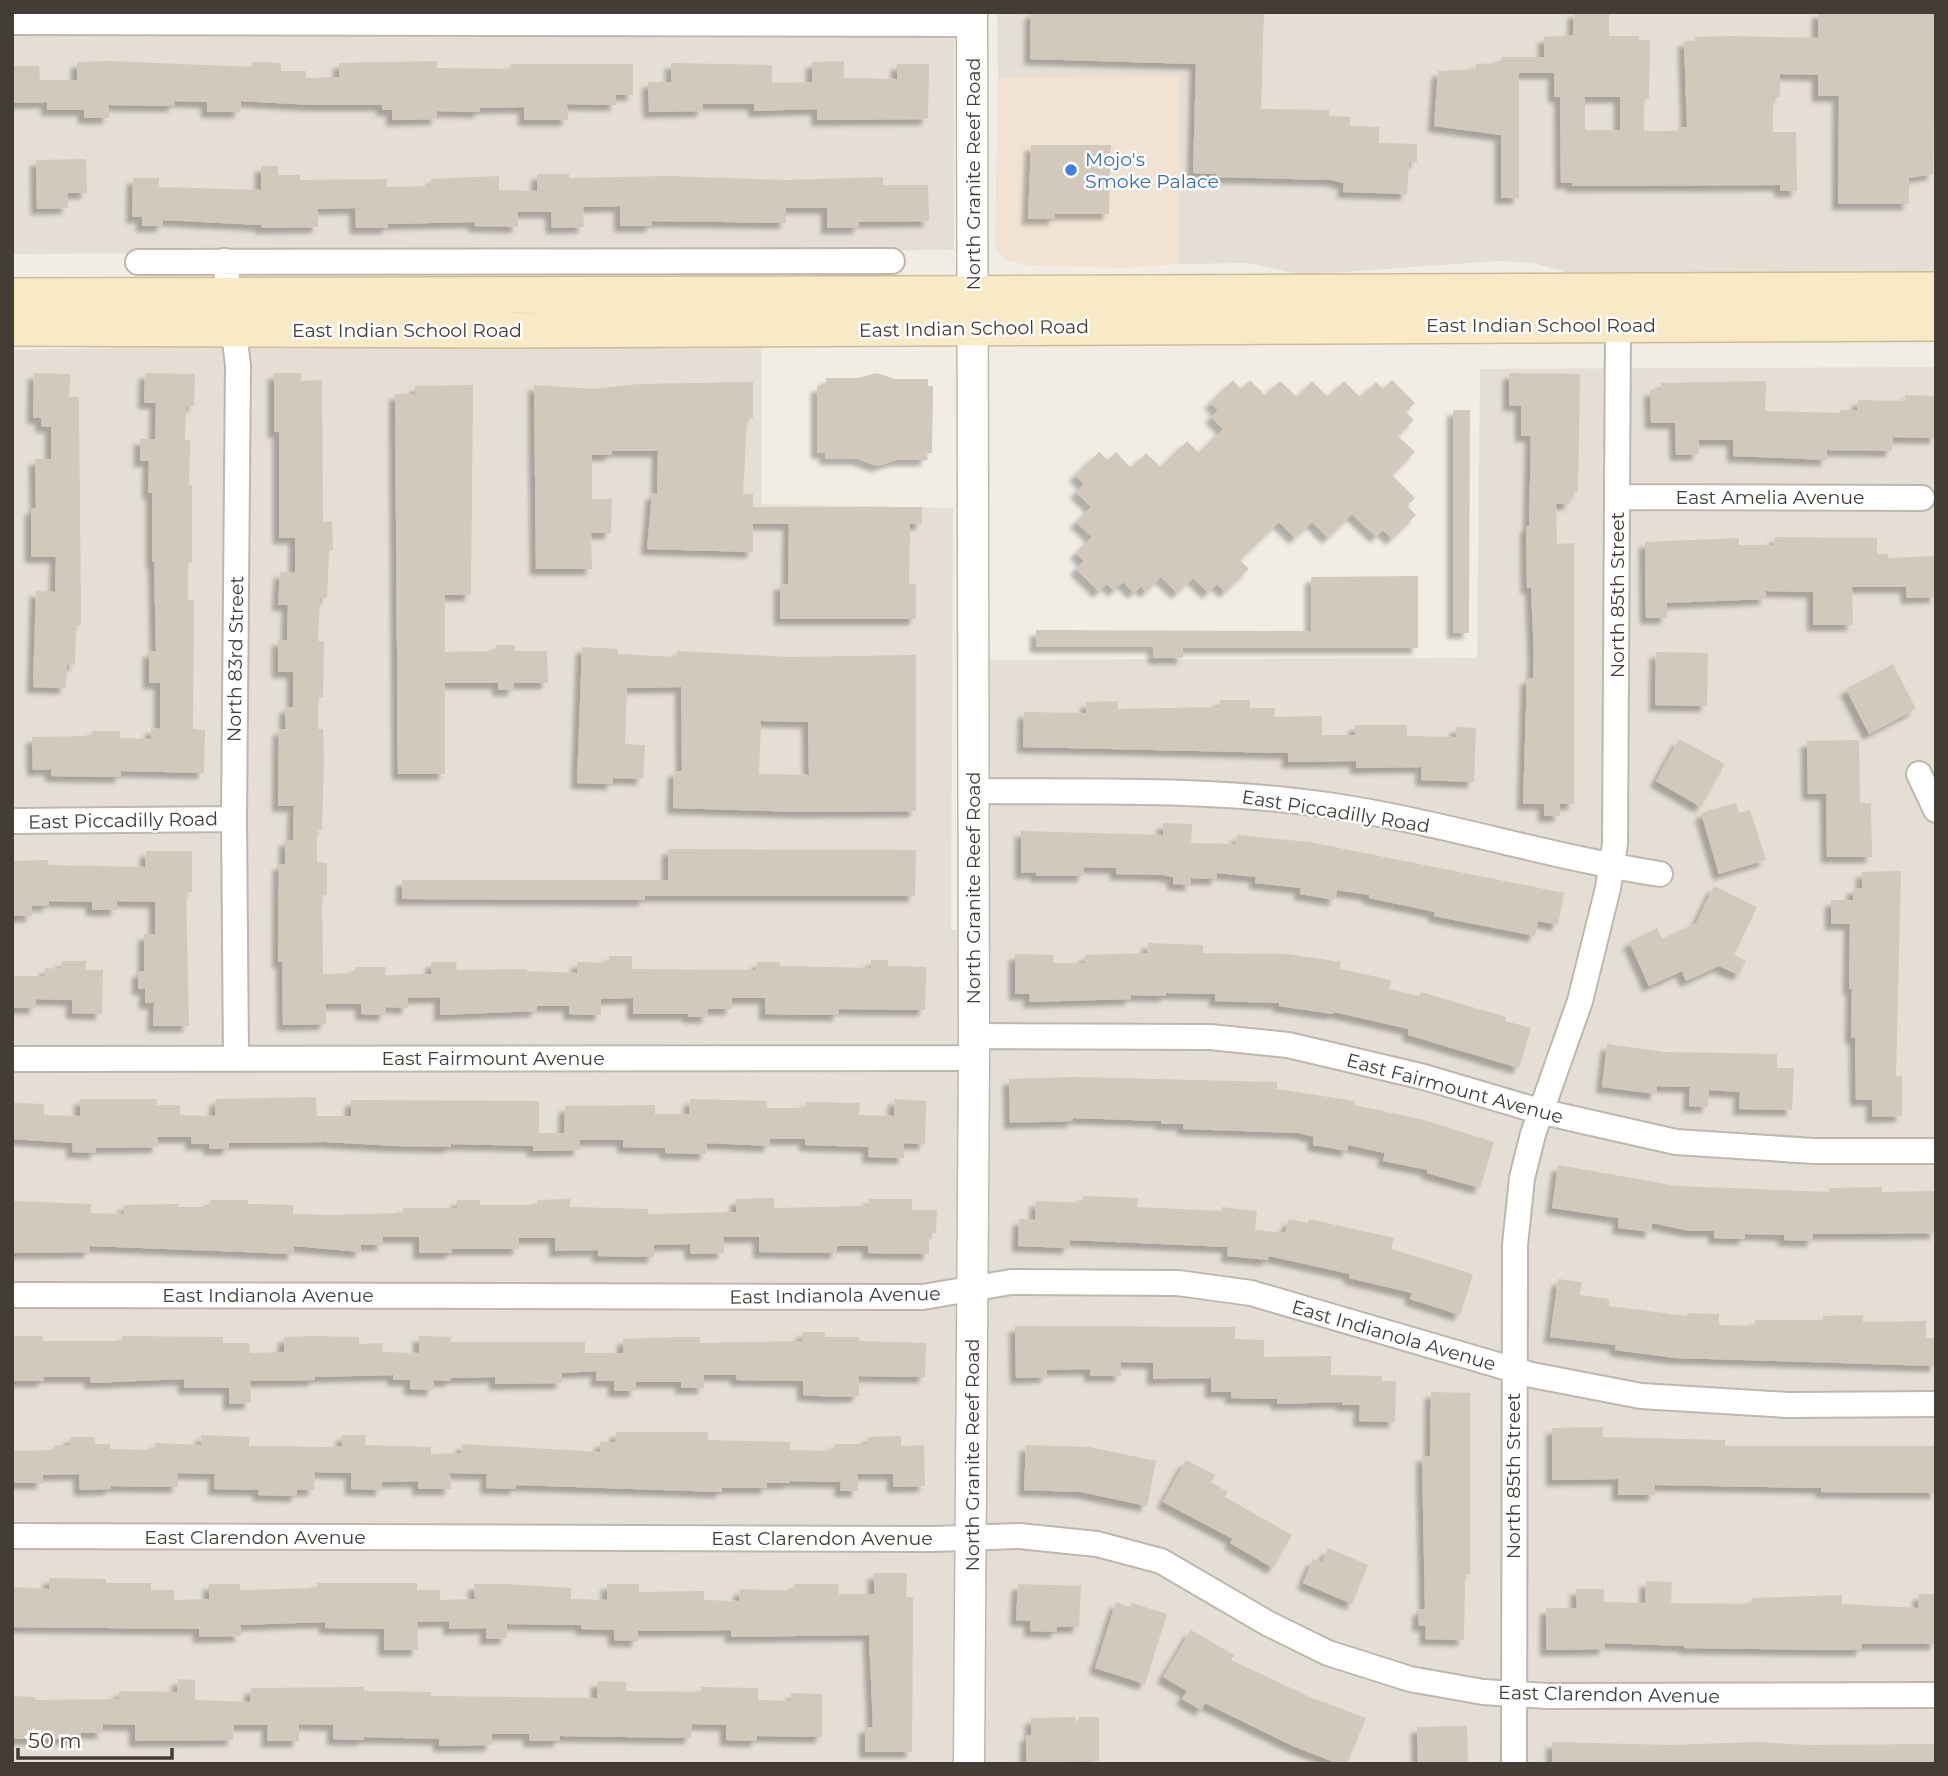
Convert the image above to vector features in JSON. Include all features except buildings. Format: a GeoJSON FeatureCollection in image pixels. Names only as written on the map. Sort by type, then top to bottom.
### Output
{"type":"FeatureCollection","features":[{"type":"Feature","properties":{"kind":"main road","name":"East Indian School Road"},"geometry":{"type":"LineString","coordinates":[[12,328],[863,277],[973,310],[1277,289],[1936,290]]}},
{"type":"Feature","properties":{"kind":"main road","name":"East Indian School Road"},"geometry":{"type":"LineString","coordinates":[[12,296],[231,313],[973,310],[1618,325],[1936,323]]}},
{"type":"Feature","properties":{"kind":"street"},"geometry":{"type":"LineString","coordinates":[[12,22],[973,18]]}},
{"type":"Feature","properties":{"kind":"street","name":"North Granite Reef Road"},"geometry":{"type":"LineString","coordinates":[[970,1764],[974,1047],[973,18]]}},
{"type":"Feature","properties":{"kind":"street","name":"East Indian School Road"},"geometry":{"type":"LineString","coordinates":[[138,262],[225,261],[863,277],[892,261]]}},
{"type":"Feature","properties":{"kind":"street","name":"North 83rd Street"},"geometry":{"type":"LineString","coordinates":[[225,261],[238,365],[234,819],[236,1058]]}},
{"type":"Feature","properties":{"kind":"street","name":"North 85th Street"},"geometry":{"type":"LineString","coordinates":[[1514,1764],[1513,1370],[1518,1218],[1522,1178],[1539,1111],[1580,1001],[1615,844],[1618,325]]}},
{"type":"Feature","properties":{"kind":"street","name":"East Amelia Avenue"},"geometry":{"type":"LineString","coordinates":[[1618,497],[1922,498]]}},
{"type":"Feature","properties":{"kind":"street"},"geometry":{"type":"LineString","coordinates":[[1919,774],[1936,810]]}},
{"type":"Feature","properties":{"kind":"street","name":"East Piccadilly Road"},"geometry":{"type":"LineString","coordinates":[[972,791],[1220,793],[1272,798],[1331,806],[1612,865]]}},
{"type":"Feature","properties":{"kind":"street","name":"East Piccadilly Road"},"geometry":{"type":"LineString","coordinates":[[12,821],[234,819]]}},
{"type":"Feature","properties":{"kind":"street"},"geometry":{"type":"LineString","coordinates":[[1612,865],[1660,874]]}},
{"type":"Feature","properties":{"kind":"street","name":"East Fairmount Avenue"},"geometry":{"type":"LineString","coordinates":[[12,1059],[974,1047],[1210,1037],[1288,1045],[1424,1077],[1539,1111],[1676,1142],[1814,1151],[1936,1151]]}},
{"type":"Feature","properties":{"kind":"street","name":"East Indianola Avenue"},"geometry":{"type":"LineString","coordinates":[[12,1295],[923,1297],[1011,1282],[1178,1283],[1251,1293],[1513,1370],[1640,1396],[1788,1405],[1936,1405]]}},
{"type":"Feature","properties":{"kind":"street","name":"East Clarendon Avenue"},"geometry":{"type":"LineString","coordinates":[[12,1536],[1019,1536],[1097,1544],[1161,1561],[1267,1623],[1328,1653],[1410,1679],[1514,1694],[1936,1695]]}},
{"type":"Feature","properties":{"kind":"shaded area"},"geometry":{"type":"Polygon","coordinates":[[[12,12],[954,12],[954,250],[12,254],[12,12]]]}},
{"type":"Feature","properties":{"kind":"shaded area"},"geometry":{"type":"Polygon","coordinates":[[[997,12],[1936,12],[1936,278],[1576,275],[1533,263],[1496,261],[1303,275],[1248,263],[1179,264],[1179,77],[998,78],[997,12]]]}},
{"type":"Feature","properties":{"kind":"shaded area"},"geometry":{"type":"Polygon","coordinates":[[[1179,77],[1179,264],[1125,268],[1027,265],[1003,259],[995,245],[998,78],[1179,77]]]}},
{"type":"Feature","properties":{"kind":"shaded area"},"geometry":{"type":"Polygon","coordinates":[[[363,343],[761,345],[761,504],[953,508],[951,930],[963,930],[963,660],[1477,658],[1480,369],[1936,367],[1936,1764],[12,1764],[12,350],[363,343]]]}},
{"type":"Feature","properties":{"kind":"place","name":"Mojo's Smoke Palace"},"geometry":{"type":"Point","coordinates":[1071,170]}}]}
